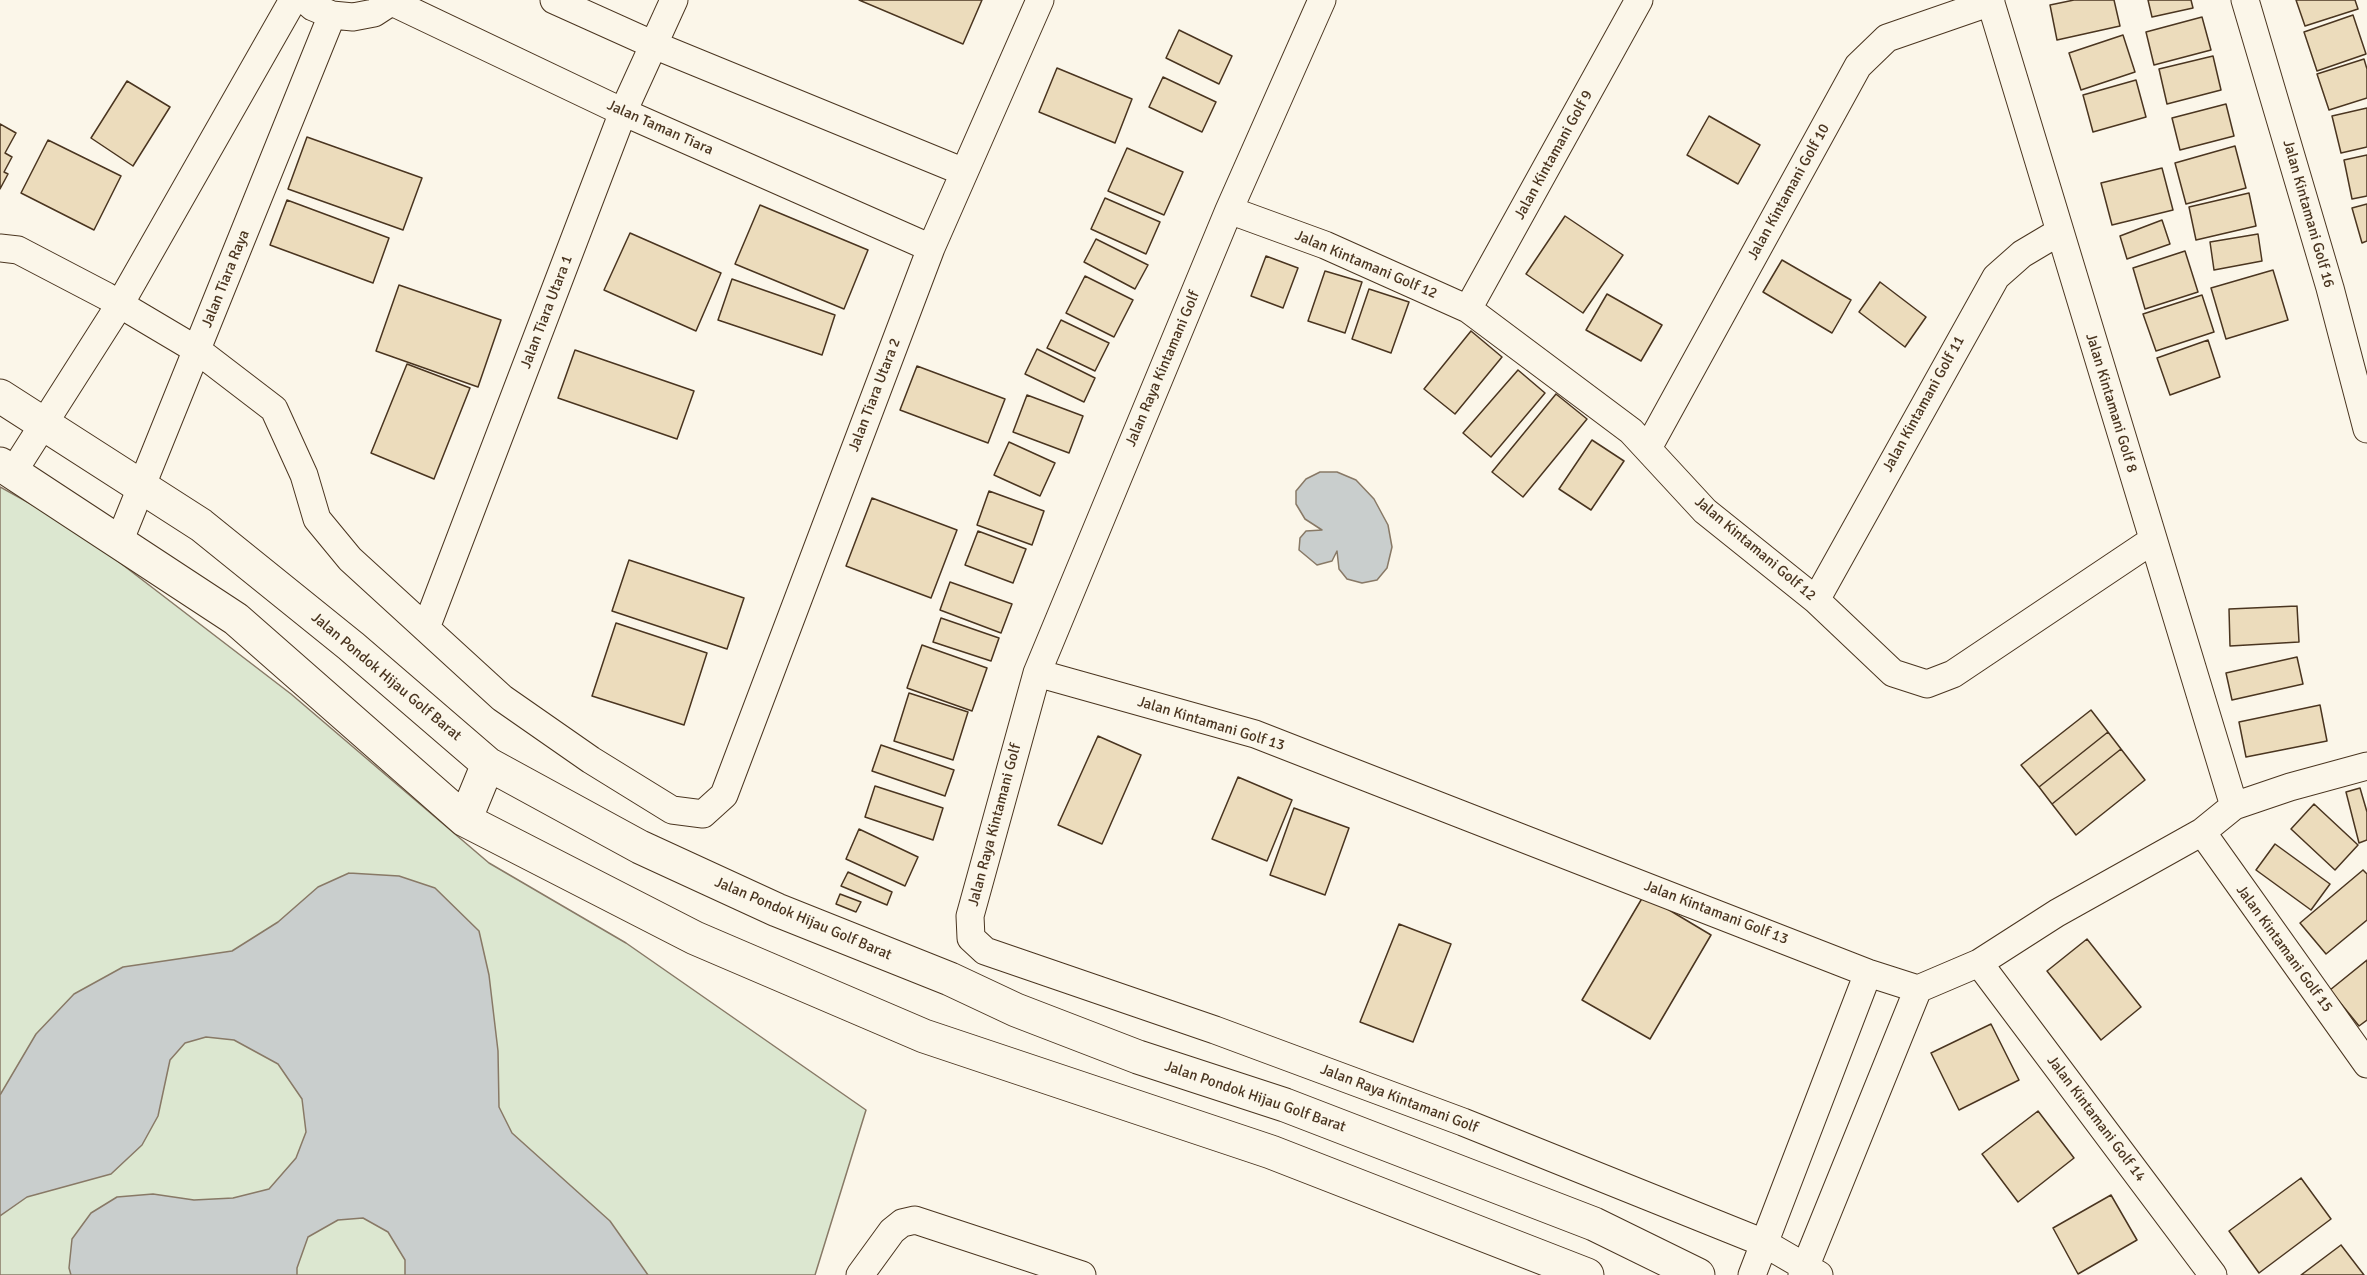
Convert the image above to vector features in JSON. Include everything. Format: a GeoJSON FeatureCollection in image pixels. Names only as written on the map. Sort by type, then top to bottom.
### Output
{"type":"FeatureCollection","features":[{"type":"Feature","properties":{"kind":"street"},"geometry":{"type":"LineString","coordinates":[[293,0],[120,304],[43,423],[7,468],[236,619],[465,820],[695,938],[924,1036],[1271,1152],[1587,1275]]}},
{"type":"Feature","properties":{"kind":"street"},"geometry":{"type":"LineString","coordinates":[[305,0],[313,7],[333,15],[353,17],[374,13],[393,1]]}},
{"type":"Feature","properties":{"kind":"street"},"geometry":{"type":"LineString","coordinates":[[554,0],[654,45],[964,172]]}},
{"type":"Feature","properties":{"kind":"street","name":"Jalan Tiara Utara 1"},"geometry":{"type":"LineString","coordinates":[[426,628],[623,112],[674,0]]}},
{"type":"Feature","properties":{"kind":"street","name":"Jalan Tiara Utara 2"},"geometry":{"type":"LineString","coordinates":[[426,628],[502,698],[591,760],[672,810],[702,814],[724,795],[931,248],[1040,0]]}},
{"type":"Feature","properties":{"kind":"street","name":"Jalan Raya Kintamani Golf"},"geometry":{"type":"LineString","coordinates":[[1322,0],[1229,210],[1037,673],[970,916],[971,938],[985,951],[1215,1030],[1463,1122],[1764,1243],[1810,1272]]}},
{"type":"Feature","properties":{"kind":"street","name":"Jalan Kintamani Golf 9"},"geometry":{"type":"LineString","coordinates":[[1468,309],[1639,0]]}},
{"type":"Feature","properties":{"kind":"street","name":"Jalan Kintamani Golf 16"},"geometry":{"type":"LineString","coordinates":[[2245,0],[2327,277],[2367,429]]}},
{"type":"Feature","properties":{"kind":"street","name":"Jalan Taman Tiara"},"geometry":{"type":"LineString","coordinates":[[393,1],[623,112],[931,248]]}},
{"type":"Feature","properties":{"kind":"street","name":"Jalan Kintamani Golf 8"},"geometry":{"type":"LineString","coordinates":[[1990,1],[2234,806]]}},
{"type":"Feature","properties":{"kind":"street","name":"Jalan Kintamani Golf 10"},"geometry":{"type":"LineString","coordinates":[[1648,448],[1858,66],[1887,38],[1990,1]]}},
{"type":"Feature","properties":{"kind":"street","name":"Jalan Tiara Raya"},"geometry":{"type":"LineString","coordinates":[[118,542],[333,15]]}},
{"type":"Feature","properties":{"kind":"street","name":"Jalan Kintamani Golf 12"},"geometry":{"type":"LineString","coordinates":[[1229,210],[1325,244],[1468,309],[1631,432],[1705,511],[1816,600],[1893,673],[1927,684],[1953,674],[2153,540]]}},
{"type":"Feature","properties":{"kind":"street","name":"Jalan Kintamani Golf 11"},"geometry":{"type":"LineString","coordinates":[[1816,600],[1996,277],[2022,254],[2059,232]]}},
{"type":"Feature","properties":{"kind":"street"},"geometry":{"type":"LineString","coordinates":[[0,248],[18,250],[120,304],[197,350],[274,409],[304,475],[317,519],[350,559],[426,628]]}},
{"type":"Feature","properties":{"kind":"street","name":"Jalan Pondok Hijau Golf Barat"},"geometry":{"type":"LineString","coordinates":[[0,396],[201,525],[351,646],[488,764],[640,847],[777,910],[950,979],[1016,1011],[1138,1057],[1285,1105],[1594,1224],[1698,1275]]}},
{"type":"Feature","properties":{"kind":"street","name":"Jalan Kintamani Golf 13"},"geometry":{"type":"LineString","coordinates":[[1037,673],[1255,734],[1868,973],[1918,989]]}},
{"type":"Feature","properties":{"kind":"street"},"geometry":{"type":"LineString","coordinates":[[465,820],[488,764]]}},
{"type":"Feature","properties":{"kind":"street"},"geometry":{"type":"LineString","coordinates":[[1810,1272],[1918,989],[1979,963],[2057,913],[2202,832],[2234,806],[2290,787],[2367,766]]}},
{"type":"Feature","properties":{"kind":"street","name":"Jalan Kintamani Golf 15"},"geometry":{"type":"LineString","coordinates":[[2202,832],[2367,1064]]}},
{"type":"Feature","properties":{"kind":"street","name":"Jalan Kintamani Golf 14"},"geometry":{"type":"LineString","coordinates":[[1979,963],[2213,1275]]}},
{"type":"Feature","properties":{"kind":"street"},"geometry":{"type":"LineString","coordinates":[[1752,1275],[1868,973]]}},
{"type":"Feature","properties":{"kind":"street"},"geometry":{"type":"LineString","coordinates":[[1271,1152],[1285,1105]]}},
{"type":"Feature","properties":{"kind":"street"},"geometry":{"type":"LineString","coordinates":[[860,1275],[892,1231],[902,1223],[915,1220],[1082,1275]]}},
{"type":"Feature","properties":{"kind":"green space"},"geometry":{"type":"Polygon","coordinates":[[[0,487],[76,529],[291,694],[489,863],[626,943],[866,1110],[815,1275],[0,1275],[0,487]]]}},
{"type":"Feature","properties":{"kind":"shaded area"},"geometry":{"type":"Polygon","coordinates":[[[1320,472],[1337,472],[1356,480],[1374,499],[1388,525],[1392,547],[1387,568],[1377,580],[1362,583],[1347,579],[1339,569],[1337,551],[1332,561],[1317,565],[1299,550],[1300,538],[1306,531],[1322,530],[1305,519],[1296,504],[1296,491],[1306,479],[1320,472]]]}},
{"type":"Feature","properties":{"kind":"shaded area"},"geometry":{"type":"Polygon","coordinates":[[[349,873],[399,876],[435,888],[479,931],[489,975],[498,1051],[499,1107],[512,1133],[610,1221],[648,1275],[405,1275],[405,1260],[388,1232],[363,1218],[338,1220],[308,1237],[297,1268],[297,1275],[71,1275],[69,1268],[72,1239],[91,1213],[117,1197],[153,1194],[194,1200],[233,1198],[269,1189],[296,1158],[306,1132],[302,1099],[278,1064],[234,1040],[206,1037],[185,1043],[170,1060],[158,1116],[142,1145],[111,1174],[27,1197],[0,1216],[0,1095],[36,1034],[74,994],[123,967],[232,951],[278,922],[318,887],[349,873]]]}},
{"type":"Feature","properties":{"kind":"building"},"geometry":{"type":"Polygon","coordinates":[[[859,0],[982,0],[963,44],[859,0]]]}},
{"type":"Feature","properties":{"kind":"building"},"geometry":{"type":"Polygon","coordinates":[[[2074,0],[2114,0],[2120,26],[2057,40],[2050,5],[2074,0]]]}},
{"type":"Feature","properties":{"kind":"building"},"geometry":{"type":"Polygon","coordinates":[[[2148,0],[2191,0],[2193,8],[2152,17],[2148,0]]]}},
{"type":"Feature","properties":{"kind":"building"},"geometry":{"type":"Polygon","coordinates":[[[2296,0],[2355,0],[2358,9],[2305,26],[2296,0]]]}},
{"type":"Feature","properties":{"kind":"building"},"geometry":{"type":"Polygon","coordinates":[[[2353,15],[2366,54],[2317,71],[2304,32],[2353,15]]]}},
{"type":"Feature","properties":{"kind":"building"},"geometry":{"type":"Polygon","coordinates":[[[2202,17],[2211,50],[2154,65],[2146,32],[2202,17]]]}},
{"type":"Feature","properties":{"kind":"building"},"geometry":{"type":"Polygon","coordinates":[[[1179,30],[1232,56],[1219,84],[1166,58],[1179,30]]]}},
{"type":"Feature","properties":{"kind":"building"},"geometry":{"type":"Polygon","coordinates":[[[2123,35],[2135,72],[2081,90],[2069,53],[2123,35]]]}},
{"type":"Feature","properties":{"kind":"building"},"geometry":{"type":"Polygon","coordinates":[[[2213,56],[2221,90],[2167,104],[2159,69],[2213,56]]]}},
{"type":"Feature","properties":{"kind":"building"},"geometry":{"type":"Polygon","coordinates":[[[2364,59],[2367,69],[2367,98],[2329,110],[2317,74],[2364,59]]]}},
{"type":"Feature","properties":{"kind":"building"},"geometry":{"type":"Polygon","coordinates":[[[1057,68],[1132,99],[1115,143],[1039,112],[1057,68]]]}},
{"type":"Feature","properties":{"kind":"building"},"geometry":{"type":"Polygon","coordinates":[[[1163,77],[1216,102],[1202,132],[1149,107],[1163,77]]]}},
{"type":"Feature","properties":{"kind":"building"},"geometry":{"type":"Polygon","coordinates":[[[2136,80],[2146,117],[2093,132],[2083,95],[2136,80]]]}},
{"type":"Feature","properties":{"kind":"building"},"geometry":{"type":"Polygon","coordinates":[[[127,81],[170,107],[133,166],[91,138],[127,81]]]}},
{"type":"Feature","properties":{"kind":"building"},"geometry":{"type":"Polygon","coordinates":[[[2226,104],[2234,136],[2180,150],[2172,118],[2226,104]]]}},
{"type":"Feature","properties":{"kind":"building"},"geometry":{"type":"Polygon","coordinates":[[[2367,108],[2367,147],[2341,153],[2332,116],[2367,108]]]}},
{"type":"Feature","properties":{"kind":"building"},"geometry":{"type":"Polygon","coordinates":[[[1709,116],[1760,145],[1738,184],[1687,155],[1709,116]]]}},
{"type":"Feature","properties":{"kind":"building"},"geometry":{"type":"Polygon","coordinates":[[[0,124],[16,133],[5,153],[12,157],[4,172],[8,174],[0,189],[0,124]]]}},
{"type":"Feature","properties":{"kind":"building"},"geometry":{"type":"Polygon","coordinates":[[[307,137],[422,178],[403,230],[288,189],[307,137]]]}},
{"type":"Feature","properties":{"kind":"building"},"geometry":{"type":"Polygon","coordinates":[[[48,140],[121,176],[94,230],[21,193],[48,140]]]}},
{"type":"Feature","properties":{"kind":"building"},"geometry":{"type":"Polygon","coordinates":[[[2235,146],[2246,188],[2186,204],[2175,163],[2235,146]]]}},
{"type":"Feature","properties":{"kind":"building"},"geometry":{"type":"Polygon","coordinates":[[[1127,148],[1183,172],[1164,215],[1108,191],[1127,148]]]}},
{"type":"Feature","properties":{"kind":"building"},"geometry":{"type":"Polygon","coordinates":[[[2367,155],[2367,196],[2352,199],[2344,160],[2367,155]]]}},
{"type":"Feature","properties":{"kind":"building"},"geometry":{"type":"Polygon","coordinates":[[[2162,168],[2173,210],[2112,225],[2101,183],[2162,168]]]}},
{"type":"Feature","properties":{"kind":"building"},"geometry":{"type":"Polygon","coordinates":[[[2249,193],[2256,226],[2196,240],[2189,207],[2249,193]]]}},
{"type":"Feature","properties":{"kind":"building"},"geometry":{"type":"Polygon","coordinates":[[[1105,198],[1160,222],[1146,254],[1091,229],[1105,198]]]}},
{"type":"Feature","properties":{"kind":"building"},"geometry":{"type":"Polygon","coordinates":[[[287,200],[389,238],[373,283],[270,245],[287,200]]]}},
{"type":"Feature","properties":{"kind":"building"},"geometry":{"type":"Polygon","coordinates":[[[2367,204],[2367,241],[2362,243],[2352,208],[2367,204]]]}},
{"type":"Feature","properties":{"kind":"building"},"geometry":{"type":"Polygon","coordinates":[[[760,205],[868,250],[844,309],[735,264],[760,205]]]}},
{"type":"Feature","properties":{"kind":"building"},"geometry":{"type":"Polygon","coordinates":[[[1565,216],[1623,255],[1583,313],[1526,274],[1565,216]]]}},
{"type":"Feature","properties":{"kind":"building"},"geometry":{"type":"Polygon","coordinates":[[[2162,220],[2170,244],[2127,259],[2120,236],[2162,220]]]}},
{"type":"Feature","properties":{"kind":"building"},"geometry":{"type":"Polygon","coordinates":[[[630,233],[721,273],[696,331],[604,290],[630,233]]]}},
{"type":"Feature","properties":{"kind":"building"},"geometry":{"type":"Polygon","coordinates":[[[2258,234],[2262,261],[2214,270],[2210,242],[2258,234]]]}},
{"type":"Feature","properties":{"kind":"building"},"geometry":{"type":"Polygon","coordinates":[[[1096,239],[1148,265],[1135,289],[1084,262],[1096,239]]]}},
{"type":"Feature","properties":{"kind":"building"},"geometry":{"type":"Polygon","coordinates":[[[2185,251],[2198,292],[2145,309],[2133,268],[2185,251]]]}},
{"type":"Feature","properties":{"kind":"building"},"geometry":{"type":"Polygon","coordinates":[[[1266,256],[1298,268],[1283,308],[1251,296],[1266,256]]]}},
{"type":"Feature","properties":{"kind":"building"},"geometry":{"type":"Polygon","coordinates":[[[1782,260],[1851,300],[1832,333],[1763,292],[1782,260]]]}},
{"type":"Feature","properties":{"kind":"building"},"geometry":{"type":"Polygon","coordinates":[[[2273,270],[2288,320],[2226,339],[2211,288],[2273,270]]]}},
{"type":"Feature","properties":{"kind":"building"},"geometry":{"type":"Polygon","coordinates":[[[1325,271],[1362,282],[1345,333],[1308,321],[1325,271]]]}},
{"type":"Feature","properties":{"kind":"building"},"geometry":{"type":"Polygon","coordinates":[[[1085,276],[1133,300],[1114,337],[1066,313],[1085,276]]]}},
{"type":"Feature","properties":{"kind":"building"},"geometry":{"type":"Polygon","coordinates":[[[732,279],[835,315],[822,355],[718,320],[732,279]]]}},
{"type":"Feature","properties":{"kind":"building"},"geometry":{"type":"Polygon","coordinates":[[[1880,282],[1926,317],[1905,347],[1859,312],[1880,282]]]}},
{"type":"Feature","properties":{"kind":"building"},"geometry":{"type":"Polygon","coordinates":[[[399,285],[501,320],[478,387],[376,351],[399,285]]]}},
{"type":"Feature","properties":{"kind":"building"},"geometry":{"type":"Polygon","coordinates":[[[1369,289],[1409,302],[1391,353],[1352,339],[1369,289]]]}},
{"type":"Feature","properties":{"kind":"building"},"geometry":{"type":"Polygon","coordinates":[[[1607,294],[1662,325],[1641,361],[1586,330],[1607,294]]]}},
{"type":"Feature","properties":{"kind":"building"},"geometry":{"type":"Polygon","coordinates":[[[2202,295],[2214,332],[2156,351],[2143,314],[2202,295]]]}},
{"type":"Feature","properties":{"kind":"building"},"geometry":{"type":"Polygon","coordinates":[[[1061,320],[1109,343],[1095,371],[1047,348],[1061,320]]]}},
{"type":"Feature","properties":{"kind":"building"},"geometry":{"type":"Polygon","coordinates":[[[1471,331],[1502,357],[1455,414],[1424,389],[1471,331]]]}},
{"type":"Feature","properties":{"kind":"building"},"geometry":{"type":"Polygon","coordinates":[[[2208,340],[2220,377],[2170,395],[2157,358],[2208,340]]]}},
{"type":"Feature","properties":{"kind":"building"},"geometry":{"type":"Polygon","coordinates":[[[1037,349],[1095,378],[1084,402],[1025,374],[1037,349]]]}},
{"type":"Feature","properties":{"kind":"building"},"geometry":{"type":"Polygon","coordinates":[[[575,350],[694,391],[677,439],[558,398],[575,350]]]}},
{"type":"Feature","properties":{"kind":"building"},"geometry":{"type":"Polygon","coordinates":[[[407,364],[470,388],[434,479],[371,453],[407,364]]]}},
{"type":"Feature","properties":{"kind":"building"},"geometry":{"type":"Polygon","coordinates":[[[917,366],[1005,399],[988,443],[900,410],[917,366]]]}},
{"type":"Feature","properties":{"kind":"building"},"geometry":{"type":"Polygon","coordinates":[[[1518,370],[1545,393],[1491,457],[1463,433],[1518,370]]]}},
{"type":"Feature","properties":{"kind":"building"},"geometry":{"type":"Polygon","coordinates":[[[1556,394],[1587,419],[1523,497],[1492,472],[1556,394]]]}},
{"type":"Feature","properties":{"kind":"building"},"geometry":{"type":"Polygon","coordinates":[[[1027,395],[1083,416],[1069,453],[1013,432],[1027,395]]]}},
{"type":"Feature","properties":{"kind":"building"},"geometry":{"type":"Polygon","coordinates":[[[1592,440],[1624,461],[1591,510],[1559,489],[1592,440]]]}},
{"type":"Feature","properties":{"kind":"building"},"geometry":{"type":"Polygon","coordinates":[[[1009,442],[1055,463],[1040,496],[994,475],[1009,442]]]}},
{"type":"Feature","properties":{"kind":"building"},"geometry":{"type":"Polygon","coordinates":[[[989,491],[1044,511],[1032,545],[977,525],[989,491]]]}},
{"type":"Feature","properties":{"kind":"building"},"geometry":{"type":"Polygon","coordinates":[[[872,498],[957,530],[931,598],[846,566],[872,498]]]}},
{"type":"Feature","properties":{"kind":"building"},"geometry":{"type":"Polygon","coordinates":[[[978,531],[1026,549],[1013,583],[965,565],[978,531]]]}},
{"type":"Feature","properties":{"kind":"building"},"geometry":{"type":"Polygon","coordinates":[[[629,560],[744,598],[727,649],[612,611],[629,560]]]}},
{"type":"Feature","properties":{"kind":"building"},"geometry":{"type":"Polygon","coordinates":[[[950,582],[1012,604],[1001,633],[940,610],[950,582]]]}},
{"type":"Feature","properties":{"kind":"building"},"geometry":{"type":"Polygon","coordinates":[[[2297,606],[2299,642],[2230,646],[2229,609],[2297,606]]]}},
{"type":"Feature","properties":{"kind":"building"},"geometry":{"type":"Polygon","coordinates":[[[941,618],[999,638],[991,661],[933,642],[941,618]]]}},
{"type":"Feature","properties":{"kind":"building"},"geometry":{"type":"Polygon","coordinates":[[[616,623],[707,653],[684,725],[592,696],[616,623]]]}},
{"type":"Feature","properties":{"kind":"building"},"geometry":{"type":"Polygon","coordinates":[[[922,645],[987,668],[972,711],[907,688],[922,645]]]}},
{"type":"Feature","properties":{"kind":"building"},"geometry":{"type":"Polygon","coordinates":[[[2297,657],[2303,684],[2232,700],[2226,673],[2297,657]]]}},
{"type":"Feature","properties":{"kind":"building"},"geometry":{"type":"Polygon","coordinates":[[[909,693],[968,712],[953,760],[894,741],[909,693]]]}},
{"type":"Feature","properties":{"kind":"building"},"geometry":{"type":"Polygon","coordinates":[[[2320,705],[2327,741],[2246,757],[2239,722],[2320,705]]]}},
{"type":"Feature","properties":{"kind":"building"},"geometry":{"type":"Polygon","coordinates":[[[2091,710],[2108,732],[2039,787],[2021,765],[2091,710]]]}},
{"type":"Feature","properties":{"kind":"building"},"geometry":{"type":"Polygon","coordinates":[[[2108,732],[2121,749],[2052,804],[2039,787],[2108,732]]]}},
{"type":"Feature","properties":{"kind":"building"},"geometry":{"type":"Polygon","coordinates":[[[1098,736],[1141,755],[1102,844],[1058,825],[1098,736]]]}},
{"type":"Feature","properties":{"kind":"building"},"geometry":{"type":"Polygon","coordinates":[[[881,745],[954,770],[945,796],[872,771],[881,745]]]}},
{"type":"Feature","properties":{"kind":"building"},"geometry":{"type":"Polygon","coordinates":[[[2121,749],[2145,780],[2076,835],[2052,804],[2121,749]]]}},
{"type":"Feature","properties":{"kind":"building"},"geometry":{"type":"Polygon","coordinates":[[[1238,777],[1292,800],[1267,861],[1212,839],[1238,777]]]}},
{"type":"Feature","properties":{"kind":"building"},"geometry":{"type":"Polygon","coordinates":[[[875,786],[943,808],[933,840],[865,817],[875,786]]]}},
{"type":"Feature","properties":{"kind":"building"},"geometry":{"type":"Polygon","coordinates":[[[2360,788],[2367,812],[2367,840],[2359,843],[2346,792],[2360,788]]]}},
{"type":"Feature","properties":{"kind":"building"},"geometry":{"type":"Polygon","coordinates":[[[2314,804],[2358,845],[2335,870],[2291,829],[2314,804]]]}},
{"type":"Feature","properties":{"kind":"building"},"geometry":{"type":"Polygon","coordinates":[[[1294,808],[1349,828],[1325,895],[1270,875],[1294,808]]]}},
{"type":"Feature","properties":{"kind":"building"},"geometry":{"type":"Polygon","coordinates":[[[859,829],[918,857],[905,886],[846,859],[859,829]]]}},
{"type":"Feature","properties":{"kind":"building"},"geometry":{"type":"Polygon","coordinates":[[[2275,844],[2330,884],[2311,910],[2256,870],[2275,844]]]}},
{"type":"Feature","properties":{"kind":"building"},"geometry":{"type":"Polygon","coordinates":[[[2363,870],[2367,874],[2367,920],[2326,954],[2300,923],[2363,870]]]}},
{"type":"Feature","properties":{"kind":"building"},"geometry":{"type":"Polygon","coordinates":[[[848,872],[892,892],[887,905],[841,886],[848,872]]]}},
{"type":"Feature","properties":{"kind":"building"},"geometry":{"type":"Polygon","coordinates":[[[840,894],[861,902],[856,912],[836,904],[840,894]]]}},
{"type":"Feature","properties":{"kind":"building"},"geometry":{"type":"Polygon","coordinates":[[[1644,895],[1711,935],[1650,1039],[1582,1000],[1644,895]]]}},
{"type":"Feature","properties":{"kind":"building"},"geometry":{"type":"Polygon","coordinates":[[[1399,924],[1451,944],[1413,1042],[1360,1022],[1399,924]]]}},
{"type":"Feature","properties":{"kind":"building"},"geometry":{"type":"Polygon","coordinates":[[[2087,939],[2141,1007],[2101,1040],[2047,971],[2087,939]]]}},
{"type":"Feature","properties":{"kind":"building"},"geometry":{"type":"Polygon","coordinates":[[[2367,960],[2367,1020],[2359,1026],[2330,990],[2367,960]]]}},
{"type":"Feature","properties":{"kind":"building"},"geometry":{"type":"Polygon","coordinates":[[[1991,1024],[2019,1080],[1959,1110],[1931,1053],[1991,1024]]]}},
{"type":"Feature","properties":{"kind":"building"},"geometry":{"type":"Polygon","coordinates":[[[2038,1111],[2074,1158],[2018,1202],[1982,1154],[2038,1111]]]}},
{"type":"Feature","properties":{"kind":"building"},"geometry":{"type":"Polygon","coordinates":[[[2301,1178],[2331,1219],[2259,1273],[2229,1231],[2301,1178]]]}},
{"type":"Feature","properties":{"kind":"building"},"geometry":{"type":"Polygon","coordinates":[[[2111,1195],[2137,1240],[2078,1274],[2053,1228],[2111,1195]]]}},
{"type":"Feature","properties":{"kind":"building"},"geometry":{"type":"Polygon","coordinates":[[[2341,1245],[2364,1275],[2301,1275],[2341,1245]]]}}]}
